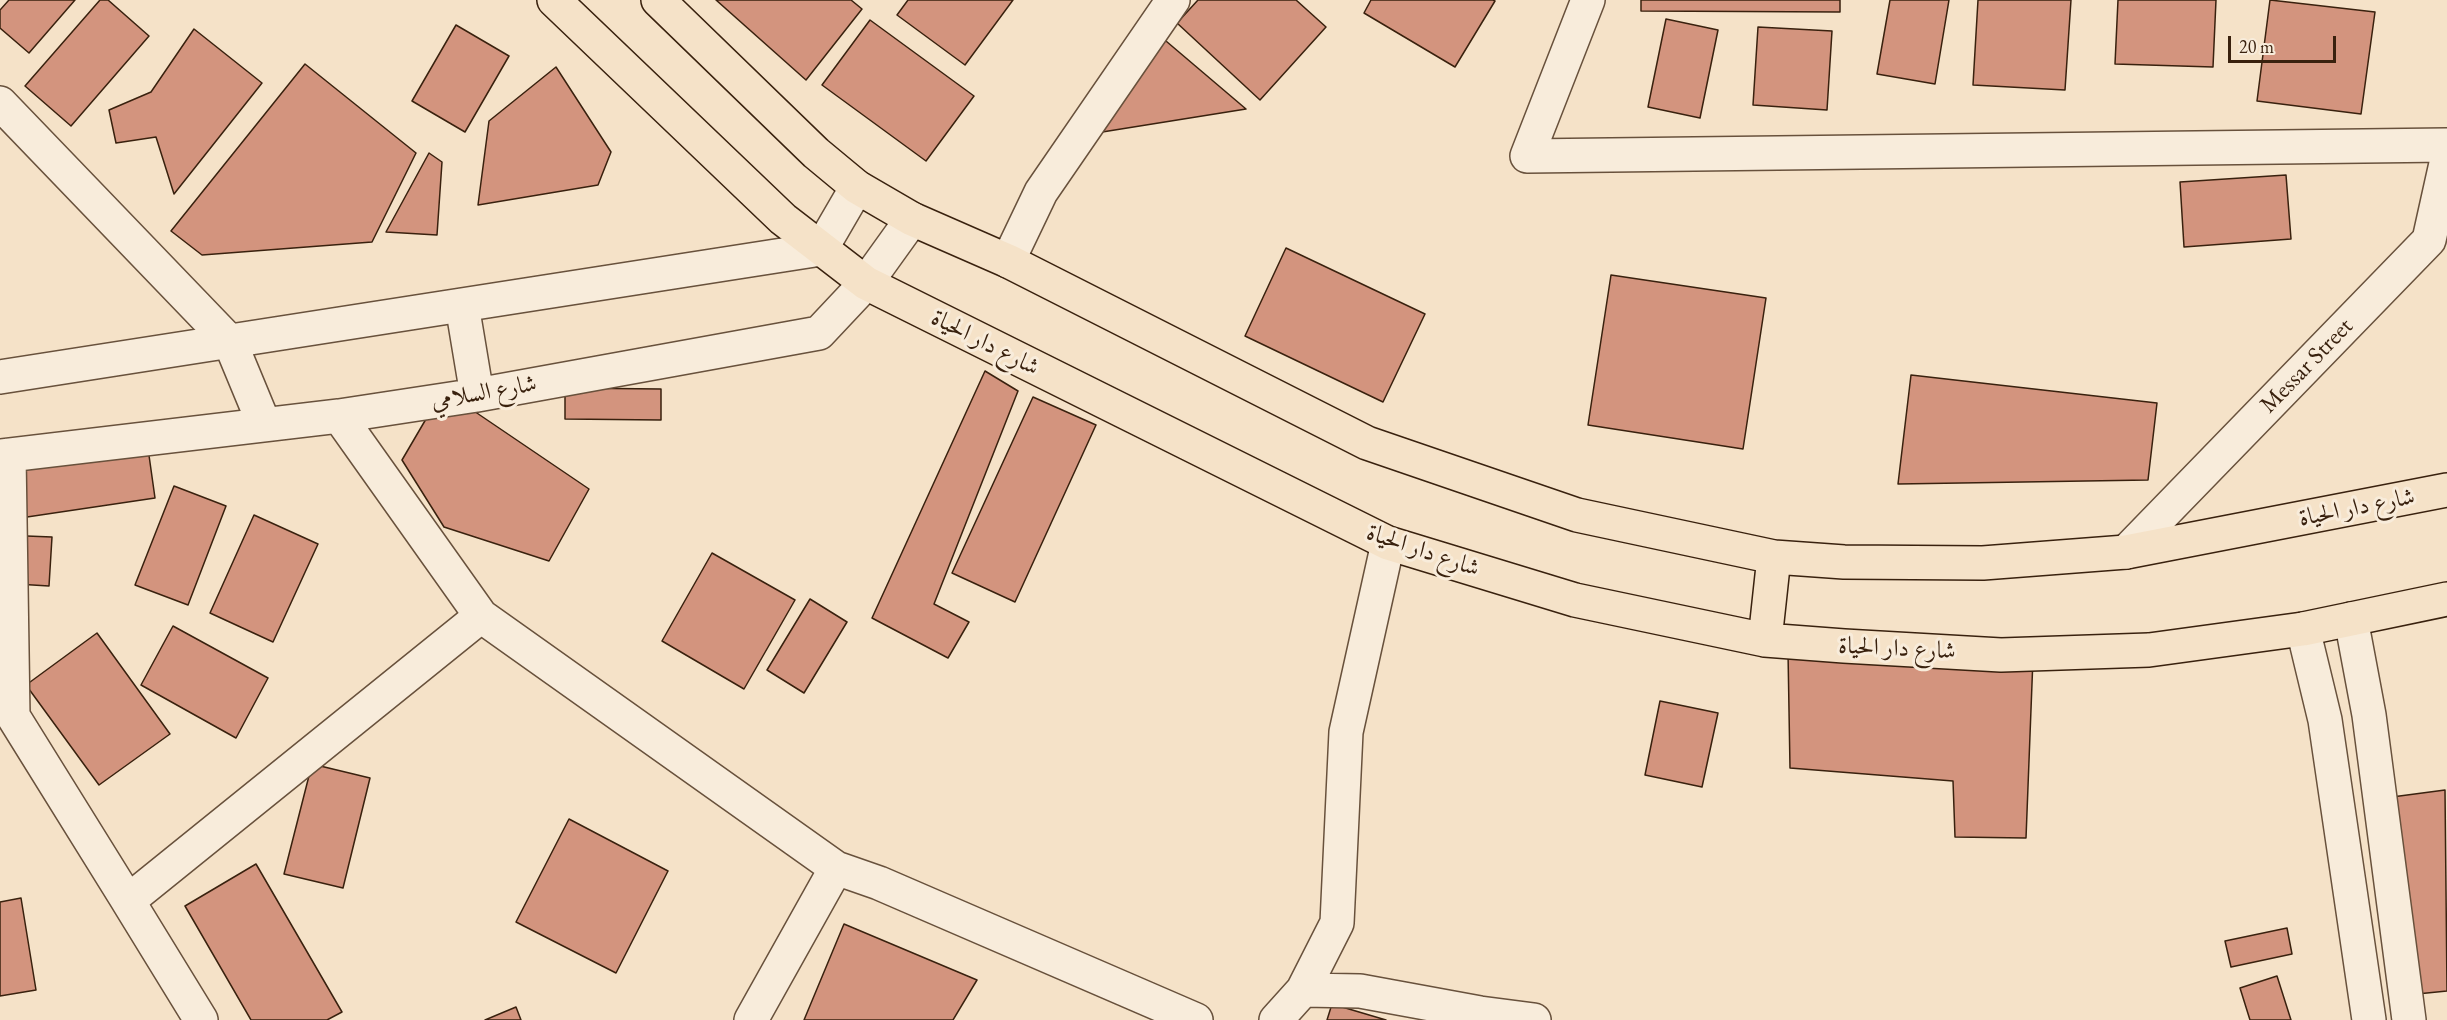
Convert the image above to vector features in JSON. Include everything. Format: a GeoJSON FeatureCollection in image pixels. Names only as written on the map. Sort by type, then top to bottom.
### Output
{"type":"FeatureCollection","features":[{"type":"Feature","properties":{"kind":"main road","name":"شارع دار الحياة"},"geometry":{"type":"LineString","coordinates":[[554,0],[783,219],[866,283],[1388,543],[1575,600],[1765,640],[2001,655],[2149,650],[2303,629],[2447,599]]}},
{"type":"Feature","properties":{"kind":"main road","name":"شارع دار الحياة"},"geometry":{"type":"LineString","coordinates":[[658,0],[816,153],[857,187],[912,219],[1008,261],[1367,443],[1577,515],[1774,557],[1844,562],[1983,563],[2126,552],[2447,490]]}},
{"type":"Feature","properties":{"kind":"main road"},"geometry":{"type":"LineString","coordinates":[[1765,640],[1774,557]]}},
{"type":"Feature","properties":{"kind":"street"},"geometry":{"type":"LineString","coordinates":[[1588,0],[1527,156],[2447,145]]}},
{"type":"Feature","properties":{"kind":"street"},"geometry":{"type":"LineString","coordinates":[[1008,261],[1041,192],[1163,4]]}},
{"type":"Feature","properties":{"kind":"street"},"geometry":{"type":"LineString","coordinates":[[0,103],[230,342],[264,424]]}},
{"type":"Feature","properties":{"kind":"street","name":"Messar Street"},"geometry":{"type":"LineString","coordinates":[[2126,552],[2429,240],[2447,159]]}},
{"type":"Feature","properties":{"kind":"street"},"geometry":{"type":"LineString","coordinates":[[0,377],[821,249],[857,187]]}},
{"type":"Feature","properties":{"kind":"street","name":"شارع السلامي"},"geometry":{"type":"LineString","coordinates":[[5,455],[339,416],[477,395],[819,333],[866,283],[912,219]]}},
{"type":"Feature","properties":{"kind":"street"},"geometry":{"type":"LineString","coordinates":[[462,305],[477,395]]}},
{"type":"Feature","properties":{"kind":"street"},"geometry":{"type":"LineString","coordinates":[[339,416],[481,616],[836,868],[879,883],[1196,1020]]}},
{"type":"Feature","properties":{"kind":"street"},"geometry":{"type":"LineString","coordinates":[[5,455],[13,716],[201,1020]]}},
{"type":"Feature","properties":{"kind":"street"},"geometry":{"type":"LineString","coordinates":[[1276,1020],[1303,990],[1337,923],[1346,732],[1388,543]]}},
{"type":"Feature","properties":{"kind":"street"},"geometry":{"type":"LineString","coordinates":[[129,901],[481,616]]}},
{"type":"Feature","properties":{"kind":"street"},"geometry":{"type":"LineString","coordinates":[[2351,619],[2369,715],[2409,1020]]}},
{"type":"Feature","properties":{"kind":"street"},"geometry":{"type":"LineString","coordinates":[[2303,629],[2325,720],[2369,1020]]}},
{"type":"Feature","properties":{"kind":"street"},"geometry":{"type":"LineString","coordinates":[[751,1020],[836,868]]}},
{"type":"Feature","properties":{"kind":"street"},"geometry":{"type":"LineString","coordinates":[[1303,990],[1360,991],[1480,1013],[1534,1020]]}},
{"type":"Feature","properties":{"kind":"building"},"geometry":{"type":"Polygon","coordinates":[[[9,0],[75,0],[29,53],[0,28],[0,10],[9,0]]]}},
{"type":"Feature","properties":{"kind":"building"},"geometry":{"type":"Polygon","coordinates":[[[100,0],[108,0],[149,36],[71,126],[25,86],[100,0]]]}},
{"type":"Feature","properties":{"kind":"building"},"geometry":{"type":"Polygon","coordinates":[[[716,0],[851,0],[862,9],[806,80],[716,0]]]}},
{"type":"Feature","properties":{"kind":"building"},"geometry":{"type":"Polygon","coordinates":[[[908,0],[1013,0],[965,65],[897,15],[908,0]]]}},
{"type":"Feature","properties":{"kind":"building"},"geometry":{"type":"Polygon","coordinates":[[[1198,0],[1296,0],[1326,27],[1260,100],[1177,23],[1198,0]]]}},
{"type":"Feature","properties":{"kind":"building"},"geometry":{"type":"Polygon","coordinates":[[[1371,0],[1495,1],[1455,67],[1364,13],[1371,0]]]}},
{"type":"Feature","properties":{"kind":"building"},"geometry":{"type":"Polygon","coordinates":[[[1641,0],[1840,0],[1840,12],[1641,11],[1641,0]]]}},
{"type":"Feature","properties":{"kind":"building"},"geometry":{"type":"Polygon","coordinates":[[[1890,0],[1949,0],[1935,84],[1877,74],[1890,0]]]}},
{"type":"Feature","properties":{"kind":"building"},"geometry":{"type":"Polygon","coordinates":[[[1978,0],[2071,0],[2065,90],[1973,85],[1978,0]]]}},
{"type":"Feature","properties":{"kind":"building"},"geometry":{"type":"Polygon","coordinates":[[[2118,0],[2216,0],[2213,67],[2115,64],[2118,0]]]}},
{"type":"Feature","properties":{"kind":"building"},"geometry":{"type":"Polygon","coordinates":[[[2270,0],[2375,12],[2361,114],[2257,101],[2270,0]]]}},
{"type":"Feature","properties":{"kind":"building"},"geometry":{"type":"Polygon","coordinates":[[[1666,19],[1718,30],[1700,118],[1648,107],[1666,19]]]}},
{"type":"Feature","properties":{"kind":"building"},"geometry":{"type":"Polygon","coordinates":[[[870,20],[974,96],[926,161],[822,85],[870,20]]]}},
{"type":"Feature","properties":{"kind":"building"},"geometry":{"type":"Polygon","coordinates":[[[456,25],[509,56],[465,132],[412,101],[456,25]]]}},
{"type":"Feature","properties":{"kind":"building"},"geometry":{"type":"Polygon","coordinates":[[[1758,27],[1832,31],[1827,110],[1753,105],[1758,27]]]}},
{"type":"Feature","properties":{"kind":"building"},"geometry":{"type":"Polygon","coordinates":[[[194,29],[262,83],[174,194],[156,137],[116,143],[109,110],[151,92],[194,29]]]}},
{"type":"Feature","properties":{"kind":"building"},"geometry":{"type":"Polygon","coordinates":[[[1153,30],[1246,109],[1096,133],[1153,30]]]}},
{"type":"Feature","properties":{"kind":"building"},"geometry":{"type":"Polygon","coordinates":[[[305,64],[416,153],[372,242],[202,255],[171,231],[305,64]]]}},
{"type":"Feature","properties":{"kind":"building"},"geometry":{"type":"Polygon","coordinates":[[[556,67],[611,152],[598,185],[478,205],[489,121],[556,67]]]}},
{"type":"Feature","properties":{"kind":"building"},"geometry":{"type":"Polygon","coordinates":[[[429,153],[442,162],[437,235],[386,232],[429,153]]]}},
{"type":"Feature","properties":{"kind":"building"},"geometry":{"type":"Polygon","coordinates":[[[2286,175],[2291,239],[2184,247],[2180,182],[2286,175]]]}},
{"type":"Feature","properties":{"kind":"building"},"geometry":{"type":"Polygon","coordinates":[[[1286,248],[1425,314],[1383,402],[1245,336],[1286,248]]]}},
{"type":"Feature","properties":{"kind":"building"},"geometry":{"type":"Polygon","coordinates":[[[1611,275],[1766,298],[1743,449],[1588,425],[1611,275]]]}},
{"type":"Feature","properties":{"kind":"building"},"geometry":{"type":"Polygon","coordinates":[[[985,371],[1018,391],[934,604],[969,622],[948,658],[872,618],[985,371]]]}},
{"type":"Feature","properties":{"kind":"building"},"geometry":{"type":"Polygon","coordinates":[[[1911,375],[2157,403],[2148,480],[1898,484],[1911,375]]]}},
{"type":"Feature","properties":{"kind":"building"},"geometry":{"type":"Polygon","coordinates":[[[565,388],[661,389],[661,420],[565,419],[565,388]]]}},
{"type":"Feature","properties":{"kind":"building"},"geometry":{"type":"Polygon","coordinates":[[[1033,397],[1096,425],[1015,602],[952,573],[1033,397]]]}},
{"type":"Feature","properties":{"kind":"building"},"geometry":{"type":"Polygon","coordinates":[[[468,407],[589,489],[549,561],[444,527],[402,460],[426,419],[468,407]]]}},
{"type":"Feature","properties":{"kind":"building"},"geometry":{"type":"Polygon","coordinates":[[[145,427],[155,498],[0,521],[0,448],[145,427]]]}},
{"type":"Feature","properties":{"kind":"building"},"geometry":{"type":"Polygon","coordinates":[[[174,486],[226,506],[188,605],[135,585],[174,486]]]}},
{"type":"Feature","properties":{"kind":"building"},"geometry":{"type":"Polygon","coordinates":[[[254,515],[318,544],[273,642],[210,613],[254,515]]]}},
{"type":"Feature","properties":{"kind":"building"},"geometry":{"type":"Polygon","coordinates":[[[1,535],[52,537],[49,586],[0,583],[1,535]]]}},
{"type":"Feature","properties":{"kind":"building"},"geometry":{"type":"Polygon","coordinates":[[[712,553],[795,600],[744,689],[662,641],[712,553]]]}},
{"type":"Feature","properties":{"kind":"building"},"geometry":{"type":"Polygon","coordinates":[[[810,599],[847,622],[804,693],[767,670],[810,599]]]}},
{"type":"Feature","properties":{"kind":"building"},"geometry":{"type":"Polygon","coordinates":[[[173,626],[268,678],[236,738],[141,685],[173,626]]]}},
{"type":"Feature","properties":{"kind":"building"},"geometry":{"type":"Polygon","coordinates":[[[97,633],[170,734],[99,785],[26,685],[97,633]]]}},
{"type":"Feature","properties":{"kind":"building"},"geometry":{"type":"Polygon","coordinates":[[[1788,652],[2033,658],[2026,838],[1955,837],[1953,781],[1790,768],[1788,652]]]}},
{"type":"Feature","properties":{"kind":"building"},"geometry":{"type":"Polygon","coordinates":[[[1660,701],[1718,713],[1702,787],[1645,775],[1660,701]]]}},
{"type":"Feature","properties":{"kind":"building"},"geometry":{"type":"Polygon","coordinates":[[[312,764],[370,778],[343,888],[284,874],[312,764]]]}},
{"type":"Feature","properties":{"kind":"building"},"geometry":{"type":"Polygon","coordinates":[[[2445,790],[2447,991],[2417,994],[2392,797],[2445,790]]]}},
{"type":"Feature","properties":{"kind":"building"},"geometry":{"type":"Polygon","coordinates":[[[569,819],[668,871],[616,973],[516,922],[569,819]]]}},
{"type":"Feature","properties":{"kind":"building"},"geometry":{"type":"Polygon","coordinates":[[[256,864],[342,1012],[327,1020],[251,1020],[185,906],[256,864]]]}},
{"type":"Feature","properties":{"kind":"building"},"geometry":{"type":"Polygon","coordinates":[[[21,898],[36,990],[0,996],[0,902],[21,898]]]}},
{"type":"Feature","properties":{"kind":"building"},"geometry":{"type":"Polygon","coordinates":[[[844,924],[977,980],[953,1020],[804,1020],[844,924]]]}},
{"type":"Feature","properties":{"kind":"building"},"geometry":{"type":"Polygon","coordinates":[[[2287,928],[2292,954],[2231,967],[2225,941],[2287,928]]]}},
{"type":"Feature","properties":{"kind":"building"},"geometry":{"type":"Polygon","coordinates":[[[2277,976],[2291,1020],[2250,1020],[2240,988],[2277,976]]]}},
{"type":"Feature","properties":{"kind":"building"},"geometry":{"type":"Polygon","coordinates":[[[1332,1004],[1386,1020],[1327,1020],[1332,1004]]]}},
{"type":"Feature","properties":{"kind":"building"},"geometry":{"type":"Polygon","coordinates":[[[516,1007],[521,1020],[485,1020],[516,1007]]]}}]}
